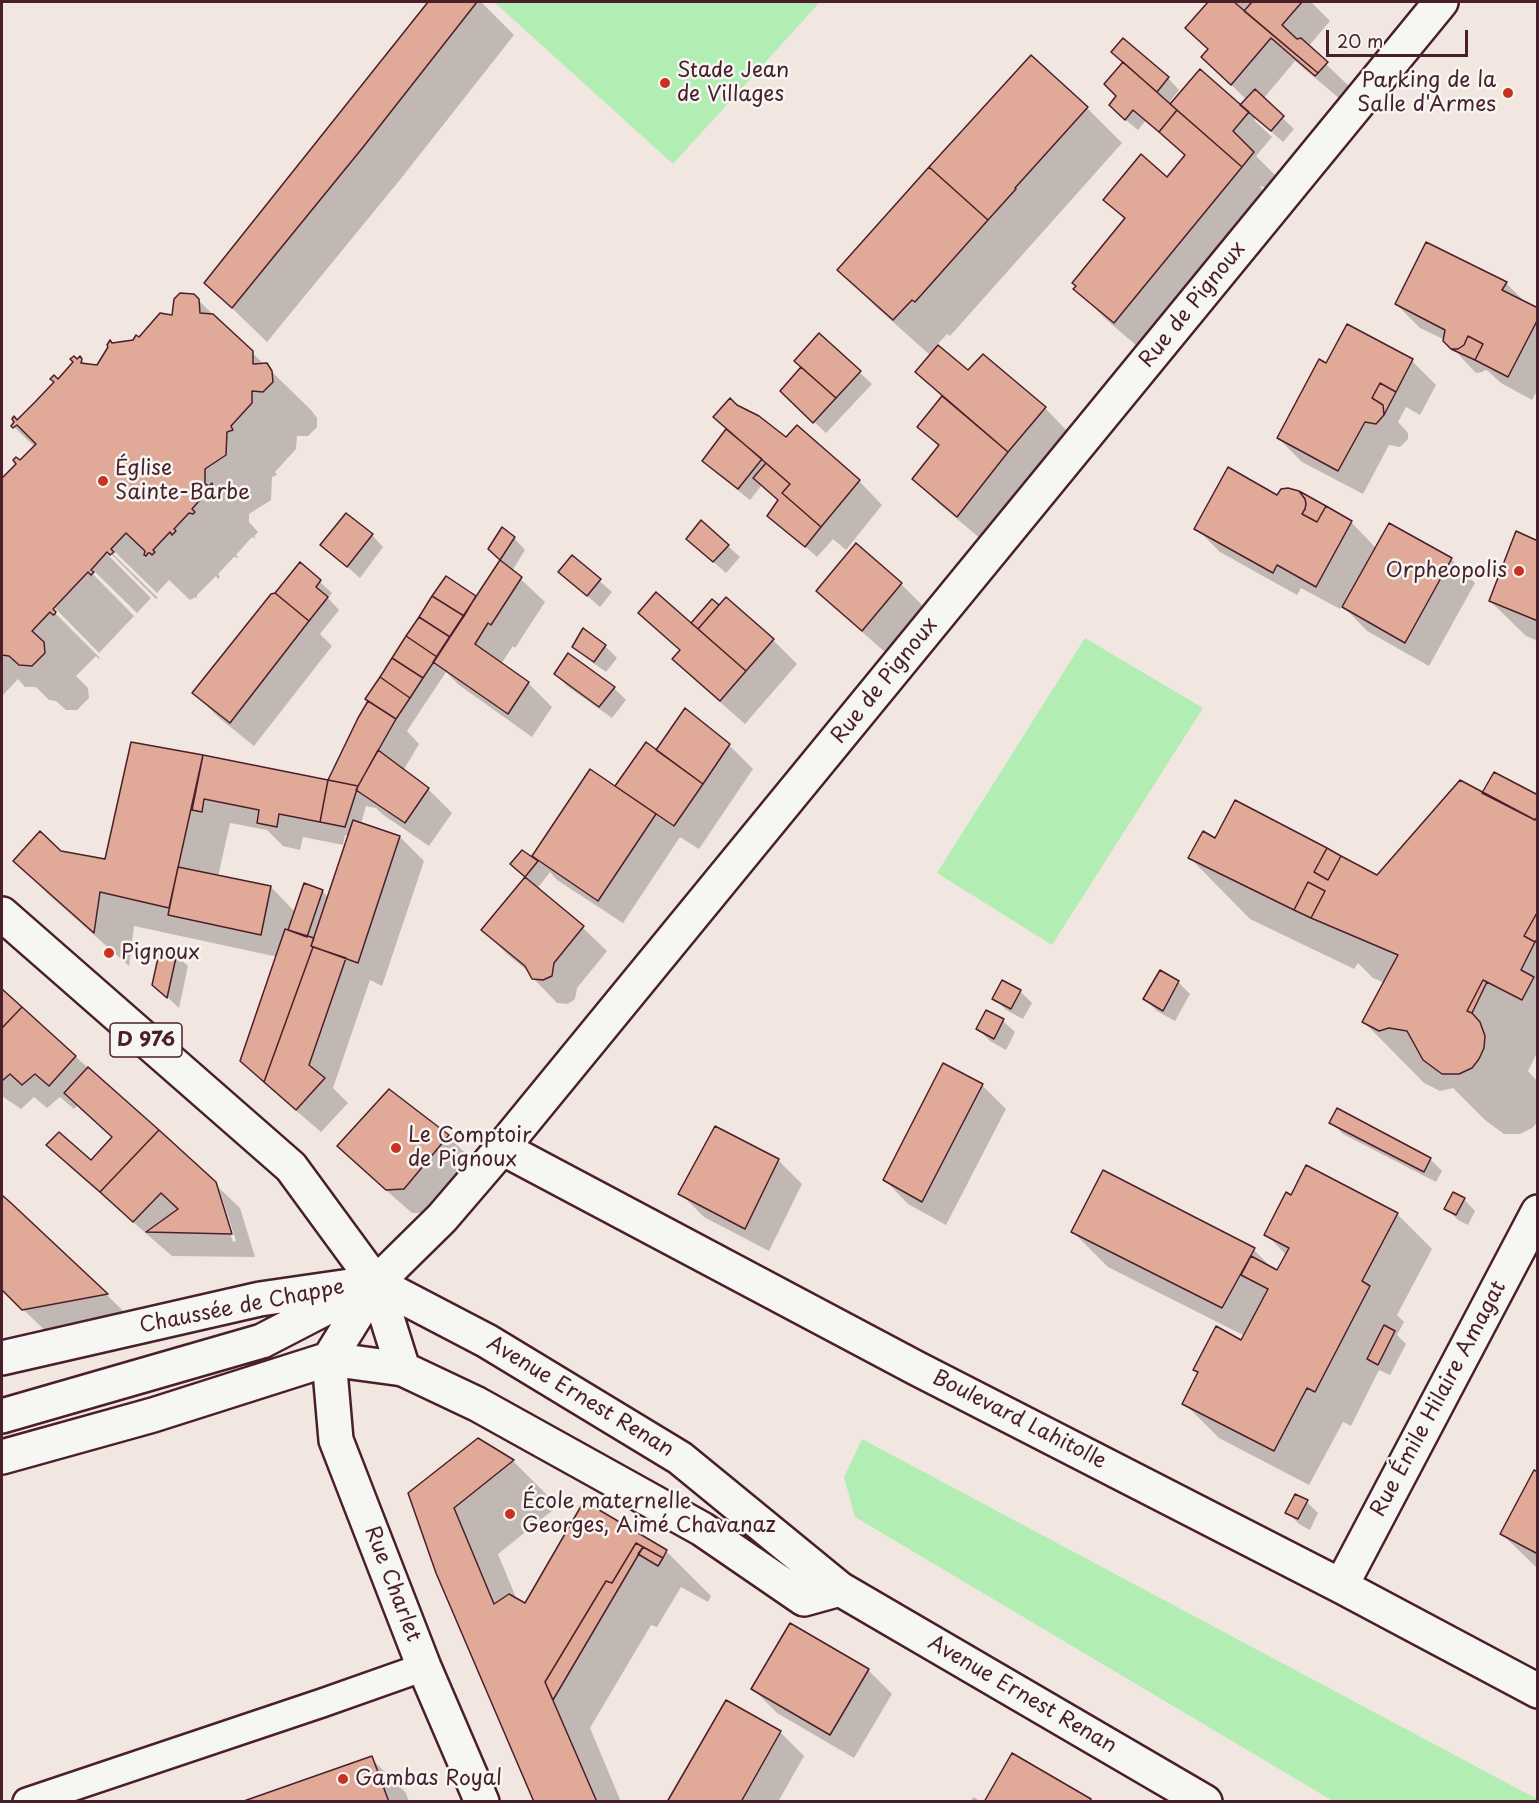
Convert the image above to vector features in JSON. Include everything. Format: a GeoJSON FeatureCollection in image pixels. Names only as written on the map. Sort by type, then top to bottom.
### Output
{"type":"FeatureCollection","features":[{"type":"Feature","properties":{"kind":"main road","name":"Rue de Pignoux"},"geometry":{"type":"LineString","coordinates":[[329,1359],[376,1283],[442,1218],[502,1148],[1441,2]]}},
{"type":"Feature","properties":{"kind":"main road","name":"D 976"},"geometry":{"type":"LineString","coordinates":[[2,914],[291,1167],[376,1283]]}},
{"type":"Feature","properties":{"kind":"main road","name":"Boulevard Lahitolle"},"geometry":{"type":"LineString","coordinates":[[502,1148],[916,1368],[1341,1586],[1538,1691]]}},
{"type":"Feature","properties":{"kind":"main road","name":"Rue Émile Hilaire Amagat"},"geometry":{"type":"LineString","coordinates":[[1341,1586],[1538,1212]]}},
{"type":"Feature","properties":{"kind":"main road","name":"Chaussée de Chappe"},"geometry":{"type":"LineString","coordinates":[[2,1358],[260,1299],[376,1283]]}},
{"type":"Feature","properties":{"kind":"main road","name":"Chaussée de Chappe"},"geometry":{"type":"LineString","coordinates":[[2,1416],[262,1341],[376,1283]]}},
{"type":"Feature","properties":{"kind":"main road"},"geometry":{"type":"LineString","coordinates":[[376,1283],[403,1369]]}},
{"type":"Feature","properties":{"kind":"main road","name":"Avenue Ernest Renan"},"geometry":{"type":"LineString","coordinates":[[376,1283],[487,1341],[680,1458],[840,1589],[1205,1802]]}},
{"type":"Feature","properties":{"kind":"main road"},"geometry":{"type":"LineString","coordinates":[[2,1457],[153,1415],[329,1359],[403,1369],[477,1404],[702,1529],[804,1599],[840,1589]]}},
{"type":"Feature","properties":{"kind":"main road","name":"Rue Charlet"},"geometry":{"type":"LineString","coordinates":[[329,1359],[336,1440],[424,1667],[482,1802]]}},
{"type":"Feature","properties":{"kind":"lane"},"geometry":{"type":"LineString","coordinates":[[27,1802],[424,1667]]}},
{"type":"Feature","properties":{"kind":"green space","name":"Stade Jean de Villages"},"geometry":{"type":"Polygon","coordinates":[[[494,2],[820,2],[673,164],[494,2]]]}},
{"type":"Feature","properties":{"kind":"green space"},"geometry":{"type":"Polygon","coordinates":[[[1085,638],[1203,708],[1052,945],[937,873],[1085,638]]]}},
{"type":"Feature","properties":{"kind":"green space"},"geometry":{"type":"Polygon","coordinates":[[[862,1439],[1537,1801],[1333,1801],[855,1517],[844,1477],[862,1439]]]}},
{"type":"Feature","properties":{"kind":"building"},"geometry":{"type":"Polygon","coordinates":[[[428,2],[477,2],[232,308],[204,283],[428,2]]]}},
{"type":"Feature","properties":{"kind":"building"},"geometry":{"type":"Polygon","coordinates":[[[1208,2],[1234,2],[1318,73],[1315,76],[1271,38],[1231,85],[1201,57],[1208,49],[1185,28],[1208,2]]]}},
{"type":"Feature","properties":{"kind":"building"},"geometry":{"type":"Polygon","coordinates":[[[1252,2],[1302,2],[1282,25],[1328,62],[1318,73],[1244,11],[1252,2]]]}},
{"type":"Feature","properties":{"kind":"building"},"geometry":{"type":"Polygon","coordinates":[[[1123,38],[1169,77],[1157,92],[1111,52],[1123,38]]]}},
{"type":"Feature","properties":{"kind":"building"},"geometry":{"type":"Polygon","coordinates":[[[1031,55],[1088,107],[988,220],[929,167],[1031,55]]]}},
{"type":"Feature","properties":{"kind":"building"},"geometry":{"type":"Polygon","coordinates":[[[1123,62],[1177,110],[1159,132],[1133,110],[1125,120],[1109,105],[1116,96],[1104,84],[1123,62]]]}},
{"type":"Feature","properties":{"kind":"building"},"geometry":{"type":"Polygon","coordinates":[[[1200,69],[1249,112],[1233,131],[1254,152],[1242,167],[1170,104],[1200,69]]]}},
{"type":"Feature","properties":{"kind":"building"},"geometry":{"type":"Polygon","coordinates":[[[1255,89],[1284,116],[1271,131],[1240,105],[1255,89]]]}},
{"type":"Feature","properties":{"kind":"building"},"geometry":{"type":"Polygon","coordinates":[[[1177,110],[1242,167],[1114,323],[1073,289],[1076,286],[1072,283],[1125,218],[1103,200],[1141,154],[1167,177],[1185,155],[1159,132],[1177,110]]]}},
{"type":"Feature","properties":{"kind":"building"},"geometry":{"type":"Polygon","coordinates":[[[929,167],[988,220],[915,302],[912,300],[893,320],[837,270],[929,167]]]}},
{"type":"Feature","properties":{"kind":"building"},"geometry":{"type":"Polygon","coordinates":[[[1426,242],[1507,282],[1502,290],[1538,308],[1538,319],[1508,377],[1475,360],[1483,344],[1468,336],[1464,345],[1458,349],[1451,349],[1443,341],[1445,330],[1395,304],[1426,242]]]}},
{"type":"Feature","properties":{"kind":"building","name":"Église Sainte-Barbe"},"geometry":{"type":"Polygon","coordinates":[[[180,293],[194,294],[199,299],[200,313],[213,314],[253,351],[253,364],[267,363],[272,371],[273,382],[263,392],[252,391],[252,403],[231,426],[233,430],[227,432],[226,455],[205,469],[205,484],[209,486],[212,483],[213,487],[210,490],[211,495],[206,493],[192,509],[195,512],[189,513],[174,529],[176,531],[172,535],[170,532],[153,550],[155,552],[152,555],[148,553],[144,555],[145,551],[126,533],[111,549],[114,552],[110,555],[107,552],[91,570],[94,572],[91,575],[88,572],[53,609],[55,614],[50,612],[32,631],[44,642],[45,653],[32,666],[19,665],[9,656],[2,655],[2,478],[16,464],[13,460],[16,457],[20,460],[36,444],[17,425],[13,428],[11,426],[14,422],[12,419],[14,416],[17,420],[35,402],[54,382],[50,379],[54,375],[58,379],[73,362],[70,359],[74,356],[77,359],[80,356],[81,363],[97,365],[110,340],[112,343],[133,340],[136,335],[139,337],[160,313],[172,315],[174,299],[180,293]]]}},
{"type":"Feature","properties":{"kind":"building"},"geometry":{"type":"Polygon","coordinates":[[[1347,324],[1413,359],[1396,392],[1380,383],[1372,398],[1383,405],[1384,415],[1376,424],[1365,422],[1338,471],[1277,438],[1319,359],[1326,363],[1347,324]]]}},
{"type":"Feature","properties":{"kind":"building"},"geometry":{"type":"Polygon","coordinates":[[[819,333],[861,371],[836,398],[794,361],[819,333]]]}},
{"type":"Feature","properties":{"kind":"building"},"geometry":{"type":"Polygon","coordinates":[[[1468,336],[1483,344],[1475,360],[1451,349],[1458,349],[1464,345],[1468,336]]]}},
{"type":"Feature","properties":{"kind":"building"},"geometry":{"type":"Polygon","coordinates":[[[938,345],[968,370],[983,354],[1046,407],[1008,452],[915,372],[938,345]]]}},
{"type":"Feature","properties":{"kind":"building"},"geometry":{"type":"Polygon","coordinates":[[[801,367],[836,398],[813,423],[780,391],[801,367]]]}},
{"type":"Feature","properties":{"kind":"building"},"geometry":{"type":"Polygon","coordinates":[[[1380,383],[1396,392],[1384,415],[1383,405],[1372,398],[1380,383]]]}},
{"type":"Feature","properties":{"kind":"building"},"geometry":{"type":"Polygon","coordinates":[[[942,396],[1008,452],[957,517],[912,479],[939,445],[917,427],[942,396]]]}},
{"type":"Feature","properties":{"kind":"building"},"geometry":{"type":"Polygon","coordinates":[[[730,398],[737,405],[759,416],[786,437],[797,425],[860,480],[821,527],[782,493],[790,484],[713,417],[730,398]]]}},
{"type":"Feature","properties":{"kind":"building"},"geometry":{"type":"Polygon","coordinates":[[[726,429],[762,459],[738,489],[702,461],[726,429]]]}},
{"type":"Feature","properties":{"kind":"building"},"geometry":{"type":"Polygon","coordinates":[[[766,463],[790,484],[782,493],[821,527],[805,547],[767,516],[778,500],[753,478],[766,463]]]}},
{"type":"Feature","properties":{"kind":"building"},"geometry":{"type":"Polygon","coordinates":[[[1228,467],[1277,495],[1281,489],[1299,491],[1306,504],[1302,514],[1317,522],[1326,506],[1352,521],[1316,587],[1277,565],[1273,573],[1194,529],[1228,467]]]}},
{"type":"Feature","properties":{"kind":"building"},"geometry":{"type":"Polygon","coordinates":[[[1299,491],[1326,506],[1317,522],[1302,514],[1306,504],[1299,491]]]}},
{"type":"Feature","properties":{"kind":"building"},"geometry":{"type":"Polygon","coordinates":[[[346,513],[373,534],[347,567],[320,545],[346,513]]]}},
{"type":"Feature","properties":{"kind":"building"},"geometry":{"type":"Polygon","coordinates":[[[701,520],[729,545],[713,562],[686,539],[701,520]]]}},
{"type":"Feature","properties":{"kind":"building"},"geometry":{"type":"Polygon","coordinates":[[[1389,523],[1452,558],[1405,643],[1342,607],[1389,523]]]}},
{"type":"Feature","properties":{"kind":"building"},"geometry":{"type":"Polygon","coordinates":[[[502,527],[515,537],[500,560],[488,549],[502,527]]]}},
{"type":"Feature","properties":{"kind":"building","name":"Orpheopolis"},"geometry":{"type":"Polygon","coordinates":[[[1516,531],[1538,541],[1538,621],[1489,601],[1516,531]]]}},
{"type":"Feature","properties":{"kind":"building"},"geometry":{"type":"Polygon","coordinates":[[[856,543],[902,583],[862,631],[816,591],[856,543]]]}},
{"type":"Feature","properties":{"kind":"building"},"geometry":{"type":"Polygon","coordinates":[[[572,555],[601,579],[587,596],[558,572],[572,555]]]}},
{"type":"Feature","properties":{"kind":"building"},"geometry":{"type":"Polygon","coordinates":[[[500,560],[522,577],[491,625],[488,623],[475,644],[529,682],[508,714],[433,662],[500,560]]]}},
{"type":"Feature","properties":{"kind":"building"},"geometry":{"type":"Polygon","coordinates":[[[300,562],[321,580],[316,587],[328,597],[309,621],[275,593],[300,562]]]}},
{"type":"Feature","properties":{"kind":"building"},"geometry":{"type":"Polygon","coordinates":[[[446,576],[476,596],[464,616],[432,596],[446,576]]]}},
{"type":"Feature","properties":{"kind":"building"},"geometry":{"type":"Polygon","coordinates":[[[656,592],[746,671],[720,701],[672,659],[680,650],[638,613],[656,592]]]}},
{"type":"Feature","properties":{"kind":"building"},"geometry":{"type":"Polygon","coordinates":[[[275,593],[309,621],[230,723],[192,693],[271,594],[275,593]]]}},
{"type":"Feature","properties":{"kind":"building"},"geometry":{"type":"Polygon","coordinates":[[[432,596],[464,616],[450,637],[419,617],[432,596]]]}},
{"type":"Feature","properties":{"kind":"building"},"geometry":{"type":"Polygon","coordinates":[[[726,597],[774,639],[746,671],[698,629],[726,597]]]}},
{"type":"Feature","properties":{"kind":"building"},"geometry":{"type":"Polygon","coordinates":[[[712,599],[719,605],[698,629],[691,623],[712,599]]]}},
{"type":"Feature","properties":{"kind":"building"},"geometry":{"type":"Polygon","coordinates":[[[419,617],[450,637],[437,657],[406,636],[419,617]]]}},
{"type":"Feature","properties":{"kind":"building"},"geometry":{"type":"Polygon","coordinates":[[[583,628],[606,645],[594,662],[572,647],[583,628]]]}},
{"type":"Feature","properties":{"kind":"building"},"geometry":{"type":"Polygon","coordinates":[[[406,636],[437,657],[423,678],[392,658],[406,636]]]}},
{"type":"Feature","properties":{"kind":"building"},"geometry":{"type":"Polygon","coordinates":[[[568,653],[615,687],[599,707],[554,674],[568,653]]]}},
{"type":"Feature","properties":{"kind":"building"},"geometry":{"type":"Polygon","coordinates":[[[392,658],[423,678],[410,698],[380,677],[392,658]]]}},
{"type":"Feature","properties":{"kind":"building"},"geometry":{"type":"Polygon","coordinates":[[[380,677],[410,698],[396,719],[365,699],[380,677]]]}},
{"type":"Feature","properties":{"kind":"building"},"geometry":{"type":"Polygon","coordinates":[[[368,701],[396,719],[358,786],[328,780],[358,718],[368,701]]]}},
{"type":"Feature","properties":{"kind":"building"},"geometry":{"type":"Polygon","coordinates":[[[685,708],[730,744],[703,784],[656,750],[685,708]]]}},
{"type":"Feature","properties":{"kind":"building"},"geometry":{"type":"Polygon","coordinates":[[[131,742],[203,755],[169,908],[100,892],[94,933],[13,861],[40,831],[61,851],[105,859],[131,742]]]}},
{"type":"Feature","properties":{"kind":"building"},"geometry":{"type":"Polygon","coordinates":[[[646,742],[703,784],[674,826],[615,786],[646,742]]]}},
{"type":"Feature","properties":{"kind":"building"},"geometry":{"type":"Polygon","coordinates":[[[378,750],[429,788],[405,823],[356,790],[378,750]]]}},
{"type":"Feature","properties":{"kind":"building"},"geometry":{"type":"Polygon","coordinates":[[[203,755],[328,780],[320,822],[279,814],[277,827],[257,823],[259,810],[204,799],[202,812],[192,810],[203,755]]]}},
{"type":"Feature","properties":{"kind":"building"},"geometry":{"type":"Polygon","coordinates":[[[590,769],[656,814],[598,901],[532,856],[590,769]]]}},
{"type":"Feature","properties":{"kind":"building"},"geometry":{"type":"Polygon","coordinates":[[[1494,772],[1538,795],[1538,816],[1535,820],[1482,793],[1494,772]]]}},
{"type":"Feature","properties":{"kind":"building"},"geometry":{"type":"Polygon","coordinates":[[[328,780],[358,786],[345,827],[320,822],[328,780]]]}},
{"type":"Feature","properties":{"kind":"building"},"geometry":{"type":"Polygon","coordinates":[[[1460,780],[1535,820],[1538,816],[1538,911],[1524,936],[1535,942],[1521,970],[1534,977],[1522,1000],[1483,980],[1467,1011],[1480,1022],[1485,1036],[1484,1048],[1472,1068],[1459,1074],[1442,1074],[1423,1060],[1407,1031],[1389,1028],[1379,1031],[1362,1022],[1398,955],[1311,918],[1325,891],[1308,882],[1294,910],[1188,858],[1203,831],[1215,838],[1235,800],[1327,848],[1314,872],[1328,880],[1341,856],[1377,875],[1460,780]]]}},
{"type":"Feature","properties":{"kind":"building"},"geometry":{"type":"Polygon","coordinates":[[[353,820],[400,836],[358,963],[311,946],[353,820]]]}},
{"type":"Feature","properties":{"kind":"building"},"geometry":{"type":"Polygon","coordinates":[[[1327,848],[1341,856],[1328,880],[1314,872],[1327,848]]]}},
{"type":"Feature","properties":{"kind":"building"},"geometry":{"type":"Polygon","coordinates":[[[522,850],[538,861],[525,877],[510,864],[522,850]]]}},
{"type":"Feature","properties":{"kind":"building"},"geometry":{"type":"Polygon","coordinates":[[[178,867],[271,886],[261,935],[168,915],[178,867]]]}},
{"type":"Feature","properties":{"kind":"building"},"geometry":{"type":"Polygon","coordinates":[[[525,877],[584,926],[554,963],[552,976],[543,980],[532,979],[525,966],[481,930],[525,877]]]}},
{"type":"Feature","properties":{"kind":"building"},"geometry":{"type":"Polygon","coordinates":[[[1308,882],[1325,891],[1311,918],[1294,910],[1308,882]]]}},
{"type":"Feature","properties":{"kind":"building"},"geometry":{"type":"Polygon","coordinates":[[[304,883],[323,890],[307,937],[288,930],[304,883]]]}},
{"type":"Feature","properties":{"kind":"building"},"geometry":{"type":"Polygon","coordinates":[[[1538,911],[1538,938],[1535,942],[1524,936],[1538,911]]]}},
{"type":"Feature","properties":{"kind":"building"},"geometry":{"type":"Polygon","coordinates":[[[285,929],[314,938],[311,946],[313,947],[264,1082],[240,1061],[285,929]]]}},
{"type":"Feature","properties":{"kind":"building"},"geometry":{"type":"Polygon","coordinates":[[[313,947],[346,958],[309,1065],[325,1078],[296,1110],[264,1082],[313,947]]]}},
{"type":"Feature","properties":{"kind":"building"},"geometry":{"type":"Polygon","coordinates":[[[160,949],[177,953],[167,998],[152,985],[160,949]]]}},
{"type":"Feature","properties":{"kind":"building"},"geometry":{"type":"Polygon","coordinates":[[[1160,970],[1179,981],[1163,1011],[1143,999],[1160,970]]]}},
{"type":"Feature","properties":{"kind":"building"},"geometry":{"type":"Polygon","coordinates":[[[1002,980],[1021,990],[1011,1009],[992,999],[1002,980]]]}},
{"type":"Feature","properties":{"kind":"building"},"geometry":{"type":"Polygon","coordinates":[[[1483,980],[1487,982],[1472,1013],[1467,1011],[1483,980]]]}},
{"type":"Feature","properties":{"kind":"building"},"geometry":{"type":"Polygon","coordinates":[[[2,989],[22,1007],[2,1028],[2,989]]]}},
{"type":"Feature","properties":{"kind":"building"},"geometry":{"type":"Polygon","coordinates":[[[22,1007],[76,1056],[49,1086],[35,1074],[22,1085],[10,1074],[2,1081],[2,1028],[22,1007]]]}},
{"type":"Feature","properties":{"kind":"building"},"geometry":{"type":"Polygon","coordinates":[[[986,1010],[1004,1019],[994,1039],[976,1029],[986,1010]]]}},
{"type":"Feature","properties":{"kind":"building"},"geometry":{"type":"Polygon","coordinates":[[[943,1063],[983,1084],[922,1202],[883,1180],[943,1063]]]}},
{"type":"Feature","properties":{"kind":"building"},"geometry":{"type":"Polygon","coordinates":[[[88,1067],[159,1130],[100,1192],[46,1145],[59,1132],[91,1160],[112,1137],[64,1093],[88,1067]]]}},
{"type":"Feature","properties":{"kind":"building"},"geometry":{"type":"Polygon","coordinates":[[[389,1089],[449,1135],[404,1189],[386,1190],[337,1146],[389,1089]]]}},
{"type":"Feature","properties":{"kind":"building"},"geometry":{"type":"Polygon","coordinates":[[[1337,1108],[1431,1158],[1424,1172],[1329,1123],[1337,1108]]]}},
{"type":"Feature","properties":{"kind":"building"},"geometry":{"type":"Polygon","coordinates":[[[715,1126],[779,1159],[745,1229],[678,1194],[715,1126]]]}},
{"type":"Feature","properties":{"kind":"building"},"geometry":{"type":"Polygon","coordinates":[[[159,1130],[216,1182],[232,1234],[146,1232],[178,1209],[161,1193],[133,1222],[100,1192],[159,1130]]]}},
{"type":"Feature","properties":{"kind":"building"},"geometry":{"type":"Polygon","coordinates":[[[1306,1165],[1398,1213],[1362,1281],[1370,1286],[1315,1392],[1307,1388],[1274,1451],[1182,1404],[1198,1372],[1193,1370],[1216,1326],[1241,1340],[1268,1289],[1241,1275],[1251,1256],[1277,1270],[1289,1248],[1264,1235],[1286,1192],[1291,1195],[1306,1165]]]}},
{"type":"Feature","properties":{"kind":"building"},"geometry":{"type":"Polygon","coordinates":[[[1103,1170],[1255,1248],[1222,1308],[1071,1232],[1103,1170]]]}},
{"type":"Feature","properties":{"kind":"building"},"geometry":{"type":"Polygon","coordinates":[[[1453,1192],[1465,1198],[1456,1215],[1444,1209],[1453,1192]]]}},
{"type":"Feature","properties":{"kind":"building"},"geometry":{"type":"Polygon","coordinates":[[[2,1195],[108,1294],[22,1310],[2,1290],[2,1195]]]}},
{"type":"Feature","properties":{"kind":"building"},"geometry":{"type":"Polygon","coordinates":[[[1384,1325],[1395,1331],[1378,1365],[1367,1359],[1384,1325]]]}},
{"type":"Feature","properties":{"kind":"building"},"geometry":{"type":"Polygon","coordinates":[[[478,1438],[514,1460],[454,1508],[494,1604],[509,1594],[525,1603],[584,1501],[667,1550],[663,1558],[636,1543],[612,1583],[606,1581],[545,1682],[597,1802],[534,1802],[436,1573],[408,1493],[478,1438]]]}},
{"type":"Feature","properties":{"kind":"building"},"geometry":{"type":"Polygon","coordinates":[[[1534,1470],[1538,1472],[1538,1554],[1500,1534],[1534,1470]]]}},
{"type":"Feature","properties":{"kind":"building"},"geometry":{"type":"Polygon","coordinates":[[[1295,1494],[1308,1500],[1298,1519],[1285,1513],[1295,1494]]]}},
{"type":"Feature","properties":{"kind":"building"},"geometry":{"type":"Polygon","coordinates":[[[636,1543],[643,1547],[553,1700],[545,1682],[606,1581],[612,1583],[636,1543]]]}},
{"type":"Feature","properties":{"kind":"building"},"geometry":{"type":"Polygon","coordinates":[[[643,1547],[663,1558],[658,1566],[638,1554],[643,1547]]]}},
{"type":"Feature","properties":{"kind":"building"},"geometry":{"type":"Polygon","coordinates":[[[790,1623],[869,1669],[830,1735],[751,1689],[790,1623]]]}},
{"type":"Feature","properties":{"kind":"building"},"geometry":{"type":"Polygon","coordinates":[[[726,1700],[781,1731],[741,1802],[667,1802],[726,1700]]]}},
{"type":"Feature","properties":{"kind":"building"},"geometry":{"type":"Polygon","coordinates":[[[1012,1753],[1091,1799],[1090,1802],[984,1802],[1012,1753]]]}},
{"type":"Feature","properties":{"kind":"building","name":"Gambas Royal"},"geometry":{"type":"Polygon","coordinates":[[[372,1756],[389,1802],[241,1802],[372,1756]]]}},
{"type":"Feature","properties":{"kind":"place","name":"Stade Jean de Villages"},"geometry":{"type":"Point","coordinates":[665,83]}},
{"type":"Feature","properties":{"kind":"place","name":"Parking de la Salle d'Armes"},"geometry":{"type":"Point","coordinates":[1508,93]}},
{"type":"Feature","properties":{"kind":"place","name":"Église Sainte-Barbe"},"geometry":{"type":"Point","coordinates":[103,481]}},
{"type":"Feature","properties":{"kind":"place","name":"Orpheopolis"},"geometry":{"type":"Point","coordinates":[1519,571]}},
{"type":"Feature","properties":{"kind":"place","name":"Pignoux"},"geometry":{"type":"Point","coordinates":[109,953]}},
{"type":"Feature","properties":{"kind":"place","name":"Le Comptoir de Pignoux"},"geometry":{"type":"Point","coordinates":[396,1148]}},
{"type":"Feature","properties":{"kind":"place","name":"École maternelle Georges, Aimé Chavanaz"},"geometry":{"type":"Point","coordinates":[510,1514]}},
{"type":"Feature","properties":{"kind":"place","name":"Gambas Royal"},"geometry":{"type":"Point","coordinates":[343,1779]}}]}
